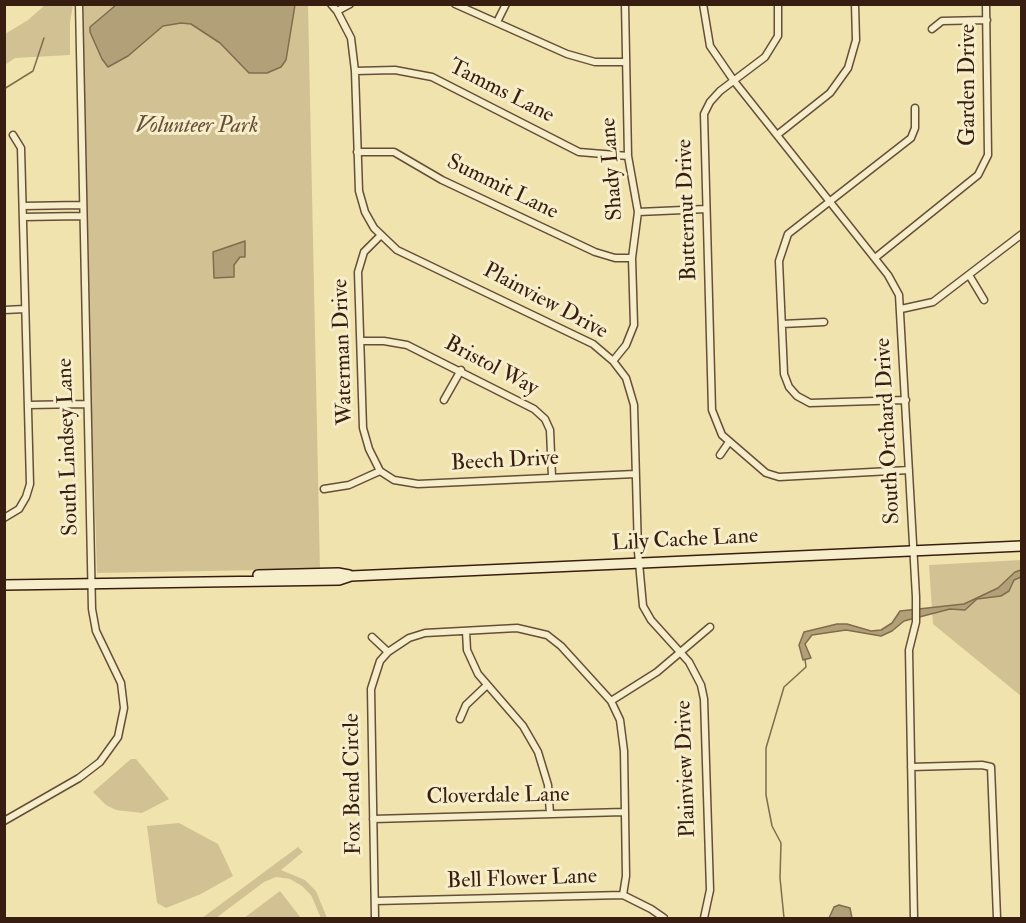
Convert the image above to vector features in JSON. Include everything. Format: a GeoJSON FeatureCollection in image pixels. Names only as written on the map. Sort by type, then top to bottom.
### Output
{"type":"FeatureCollection","features":[{"type":"Feature","properties":{"kind":"street","name":"South Lindsey Lane"},"geometry":{"type":"LineString","coordinates":[[4,821],[90,771],[107,754],[118,737],[124,716],[124,697],[117,672],[96,631],[92,582],[81,206],[79,4]]}},
{"type":"Feature","properties":{"kind":"street","name":"Plainview Drive"},"geometry":{"type":"LineString","coordinates":[[330,4],[337,11],[351,38],[355,70],[359,191],[365,212],[380,236],[397,250],[593,344],[613,361],[626,378],[634,405],[639,563],[644,606],[651,620],[695,672],[704,699],[710,890],[704,918]]}},
{"type":"Feature","properties":{"kind":"street"},"geometry":{"type":"LineString","coordinates":[[337,11],[350,4]]}},
{"type":"Feature","properties":{"kind":"street"},"geometry":{"type":"LineString","coordinates":[[455,4],[567,54],[595,62],[626,62]]}},
{"type":"Feature","properties":{"kind":"street"},"geometry":{"type":"LineString","coordinates":[[497,22],[506,4]]}},
{"type":"Feature","properties":{"kind":"street","name":"Shady Lane"},"geometry":{"type":"LineString","coordinates":[[613,361],[626,345],[633,325],[632,258],[638,212],[628,156],[625,4]]}},
{"type":"Feature","properties":{"kind":"street","name":"South Orchard Drive"},"geometry":{"type":"LineString","coordinates":[[703,4],[710,46],[734,81],[875,258],[893,285],[901,309],[916,602],[916,622],[909,650],[914,918]]}},
{"type":"Feature","properties":{"kind":"street","name":"Butternut Drive"},"geometry":{"type":"LineString","coordinates":[[778,4],[778,36],[765,57],[710,102],[704,114],[712,410],[722,435],[765,473],[780,477],[909,470]]}},
{"type":"Feature","properties":{"kind":"street"},"geometry":{"type":"LineString","coordinates":[[777,135],[830,93],[848,68],[856,40],[855,4]]}},
{"type":"Feature","properties":{"kind":"street","name":"Garden Drive"},"geometry":{"type":"LineString","coordinates":[[875,258],[978,175],[988,155],[986,4]]}},
{"type":"Feature","properties":{"kind":"street"},"geometry":{"type":"LineString","coordinates":[[932,29],[942,21],[987,20]]}},
{"type":"Feature","properties":{"kind":"street","name":"Tamms Lane"},"geometry":{"type":"LineString","coordinates":[[355,70],[394,70],[432,77],[579,152],[628,156]]}},
{"type":"Feature","properties":{"kind":"street"},"geometry":{"type":"LineString","coordinates":[[906,400],[810,403],[794,393],[784,374],[780,261],[782,246],[788,234],[911,138],[915,128],[915,108]]}},
{"type":"Feature","properties":{"kind":"street"},"geometry":{"type":"LineString","coordinates":[[4,518],[19,509],[30,484],[21,148],[13,135]]}},
{"type":"Feature","properties":{"kind":"street","name":"Summit Lane"},"geometry":{"type":"LineString","coordinates":[[357,152],[394,152],[442,180],[595,252],[615,258],[632,258]]}},
{"type":"Feature","properties":{"kind":"street"},"geometry":{"type":"LineString","coordinates":[[23,206],[81,206]]}},
{"type":"Feature","properties":{"kind":"street"},"geometry":{"type":"LineString","coordinates":[[638,212],[706,209]]}},
{"type":"Feature","properties":{"kind":"street"},"geometry":{"type":"LineString","coordinates":[[23,217],[82,216]]}},
{"type":"Feature","properties":{"kind":"street"},"geometry":{"type":"LineString","coordinates":[[901,309],[933,302],[1022,234]]}},
{"type":"Feature","properties":{"kind":"street","name":"Waterman Drive"},"geometry":{"type":"LineString","coordinates":[[380,236],[364,252],[360,264],[363,428],[369,449],[380,471]]}},
{"type":"Feature","properties":{"kind":"street"},"geometry":{"type":"LineString","coordinates":[[969,275],[984,300]]}},
{"type":"Feature","properties":{"kind":"street"},"geometry":{"type":"LineString","coordinates":[[4,310],[25,309]]}},
{"type":"Feature","properties":{"kind":"street"},"geometry":{"type":"LineString","coordinates":[[782,324],[824,322]]}},
{"type":"Feature","properties":{"kind":"street","name":"Bristol Way"},"geometry":{"type":"LineString","coordinates":[[361,341],[384,341],[406,345],[461,370],[534,409],[545,419],[550,430],[552,477]]}},
{"type":"Feature","properties":{"kind":"street"},"geometry":{"type":"LineString","coordinates":[[444,400],[461,370]]}},
{"type":"Feature","properties":{"kind":"street"},"geometry":{"type":"LineString","coordinates":[[788,401],[794,393]]}},
{"type":"Feature","properties":{"kind":"street"},"geometry":{"type":"LineString","coordinates":[[28,405],[86,404]]}},
{"type":"Feature","properties":{"kind":"street"},"geometry":{"type":"LineString","coordinates":[[720,454],[729,441]]}},
{"type":"Feature","properties":{"kind":"street"},"geometry":{"type":"LineString","coordinates":[[324,489],[349,485],[380,471]]}},
{"type":"Feature","properties":{"kind":"street","name":"Beech Drive"},"geometry":{"type":"LineString","coordinates":[[380,471],[394,480],[418,484],[635,474]]}},
{"type":"Feature","properties":{"kind":"street","name":"Lily Cache Lane"},"geometry":{"type":"LineString","coordinates":[[4,585],[338,573],[351,576],[1022,546]]}},
{"type":"Feature","properties":{"kind":"street"},"geometry":{"type":"LineString","coordinates":[[611,701],[657,672],[710,627]]}},
{"type":"Feature","properties":{"kind":"street"},"geometry":{"type":"LineString","coordinates":[[372,637],[388,652],[418,634],[521,628],[547,636],[561,646],[611,701],[620,720],[626,876],[623,895]]}},
{"type":"Feature","properties":{"kind":"street"},"geometry":{"type":"LineString","coordinates":[[547,636],[552,628]]}},
{"type":"Feature","properties":{"kind":"street"},"geometry":{"type":"LineString","coordinates":[[466,631],[470,660],[486,686],[523,726],[538,752],[548,785],[550,814]]}},
{"type":"Feature","properties":{"kind":"street","name":"Fox Bend Circle"},"geometry":{"type":"LineString","coordinates":[[375,918],[370,696],[375,674],[388,652]]}},
{"type":"Feature","properties":{"kind":"street"},"geometry":{"type":"LineString","coordinates":[[460,719],[466,705],[486,686]]}},
{"type":"Feature","properties":{"kind":"street"},"geometry":{"type":"LineString","coordinates":[[911,767],[982,765],[991,767],[997,918]]}},
{"type":"Feature","properties":{"kind":"street","name":"Cloverdale Lane"},"geometry":{"type":"LineString","coordinates":[[373,819],[624,812]]}},
{"type":"Feature","properties":{"kind":"street","name":"Bell Flower Lane"},"geometry":{"type":"LineString","coordinates":[[375,902],[623,895],[664,918]]}},
{"type":"Feature","properties":{"kind":"green space"},"geometry":{"type":"Polygon","coordinates":[[[45,5],[73,5],[70,22],[70,55],[15,58],[5,65],[5,34],[28,20],[45,5]]]}},
{"type":"Feature","properties":{"kind":"green space","name":"Volunteer Park"},"geometry":{"type":"Polygon","coordinates":[[[79,5],[308,5],[320,569],[97,573],[79,5]]]}},
{"type":"Feature","properties":{"kind":"green space"},"geometry":{"type":"Polygon","coordinates":[[[1021,560],[1021,696],[933,624],[929,565],[1021,560]]]}},
{"type":"Feature","properties":{"kind":"green space"},"geometry":{"type":"Polygon","coordinates":[[[131,759],[136,759],[169,799],[142,813],[116,810],[106,805],[93,792],[131,759]]]}},
{"type":"Feature","properties":{"kind":"green space"},"geometry":{"type":"Polygon","coordinates":[[[179,823],[218,844],[233,876],[201,894],[166,908],[157,903],[147,826],[179,823]]]}},
{"type":"Feature","properties":{"kind":"green space"},"geometry":{"type":"Polygon","coordinates":[[[298,847],[303,852],[281,870],[305,880],[316,891],[327,918],[321,918],[311,895],[302,886],[290,879],[276,877],[264,882],[216,918],[202,918],[298,847]]]}},
{"type":"Feature","properties":{"kind":"green space"},"geometry":{"type":"Polygon","coordinates":[[[280,891],[301,918],[244,918],[280,891]]]}},
{"type":"Feature","properties":{"kind":"shaded area"},"geometry":{"type":"Polygon","coordinates":[[[116,5],[295,5],[286,60],[281,67],[267,73],[249,73],[220,43],[191,24],[181,23],[163,26],[128,56],[108,67],[102,59],[90,27],[116,5]]]}},
{"type":"Feature","properties":{"kind":"shaded area"},"geometry":{"type":"Polygon","coordinates":[[[245,241],[245,257],[240,257],[234,265],[234,277],[214,278],[213,252],[245,241]]]}},
{"type":"Feature","properties":{"kind":"shaded area"},"geometry":{"type":"Polygon","coordinates":[[[1021,570],[1021,577],[1014,580],[1009,591],[1001,596],[977,599],[965,610],[950,609],[904,621],[892,631],[881,636],[846,630],[812,635],[805,644],[811,658],[803,660],[799,645],[804,632],[837,624],[847,624],[871,631],[881,630],[892,623],[900,611],[964,604],[998,588],[1015,572],[1021,570]]]}},
{"type":"Feature","properties":{"kind":"shaded area"},"geometry":{"type":"Polygon","coordinates":[[[839,905],[850,908],[852,918],[829,918],[834,907],[839,905]]]}},
{"type":"Feature","properties":{"kind":"waterway"},"geometry":{"type":"LineString","coordinates":[[4,89],[33,71],[44,38]]}},
{"type":"Feature","properties":{"kind":"waterway"},"geometry":{"type":"LineString","coordinates":[[784,918],[780,878],[781,843],[772,826],[766,795],[766,748],[784,687],[806,667],[805,659]]}}]}
